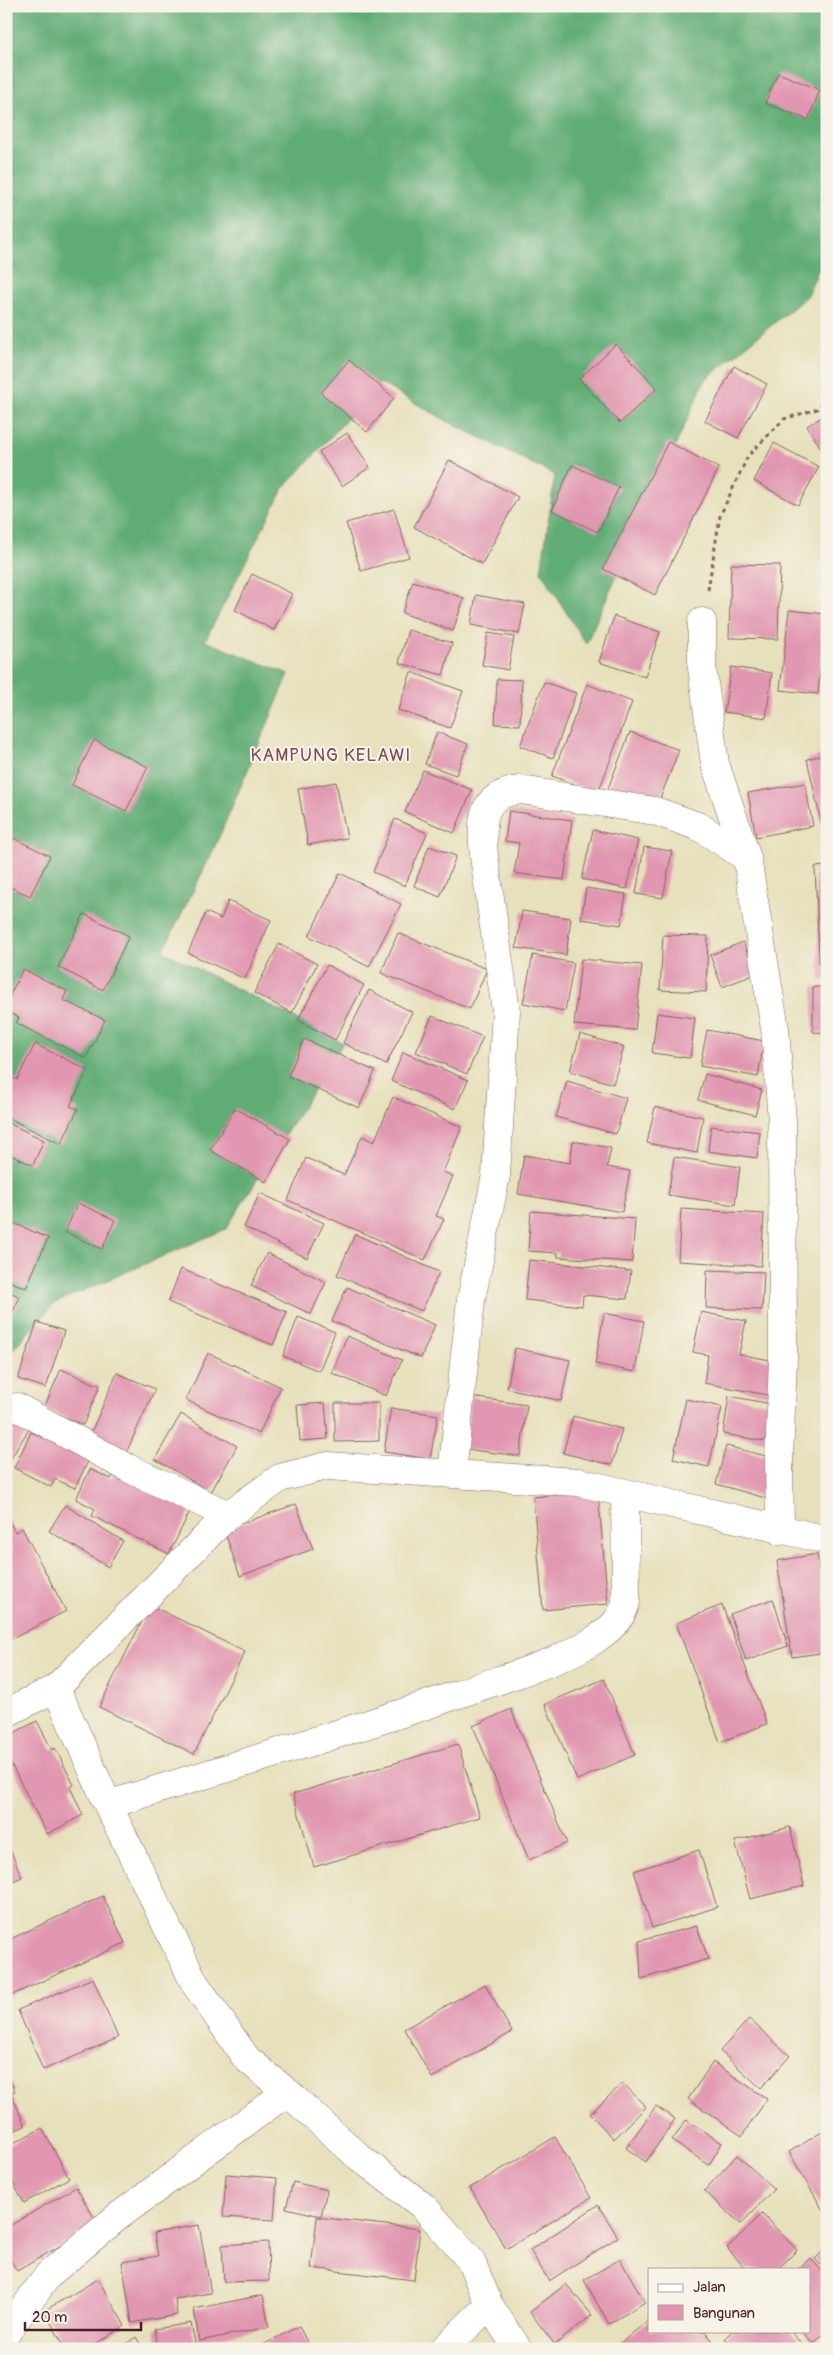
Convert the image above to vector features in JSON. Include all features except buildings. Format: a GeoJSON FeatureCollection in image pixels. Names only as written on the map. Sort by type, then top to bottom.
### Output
{"type":"FeatureCollection","features":[{"type":"Feature","properties":{"kind":"street"},"geometry":{"type":"LineString","coordinates":[[702,622],[702,668],[715,764],[747,858],[776,1029],[782,1121],[783,1358],[779,1459],[780,1531]]}},
{"type":"Feature","properties":{"kind":"street"},"geometry":{"type":"LineString","coordinates":[[452,1473],[471,1300],[496,1175],[506,1021],[482,832],[489,804],[498,795],[521,790],[655,811],[700,826],[747,858]]}},
{"type":"Feature","properties":{"kind":"street"},"geometry":{"type":"LineString","coordinates":[[17,1407],[128,1468],[228,1515]]}},
{"type":"Feature","properties":{"kind":"street"},"geometry":{"type":"LineString","coordinates":[[6,1713],[56,1688],[228,1515],[280,1478],[327,1466],[578,1482],[780,1531],[827,1540]]}},
{"type":"Feature","properties":{"kind":"street"},"geometry":{"type":"LineString","coordinates":[[108,1805],[420,1707],[523,1671],[592,1641],[612,1627],[624,1610],[626,1602],[625,1493]]}},
{"type":"Feature","properties":{"kind":"street"},"geometry":{"type":"LineString","coordinates":[[56,1688],[108,1805],[194,1982],[246,2058],[359,2157],[424,2207],[471,2261],[489,2305],[518,2349]]}},
{"type":"Feature","properties":{"kind":"street"},"geometry":{"type":"LineString","coordinates":[[6,2333],[49,2274],[116,2218],[287,2092]]}},
{"type":"Feature","properties":{"kind":"street"},"geometry":{"type":"LineString","coordinates":[[444,2349],[489,2305]]}},
{"type":"Feature","properties":{"kind":"path"},"geometry":{"type":"LineString","coordinates":[[702,622],[720,516],[748,456],[784,419],[818,409],[827,399]]}},
{"type":"Feature","properties":{"kind":"green space"},"geometry":{"type":"Polygon","coordinates":[[[6,6],[827,6],[827,251],[806,297],[705,380],[586,644],[541,572],[555,475],[447,421],[380,383],[283,489],[205,641],[289,674],[213,851],[163,951],[343,1043],[226,1229],[55,1303],[6,1357],[6,6]]]}},
{"type":"Feature","properties":{"kind":"district","name":"KAMPUNG KELAWI"},"geometry":{"type":"Point","coordinates":[331,755]}}]}
